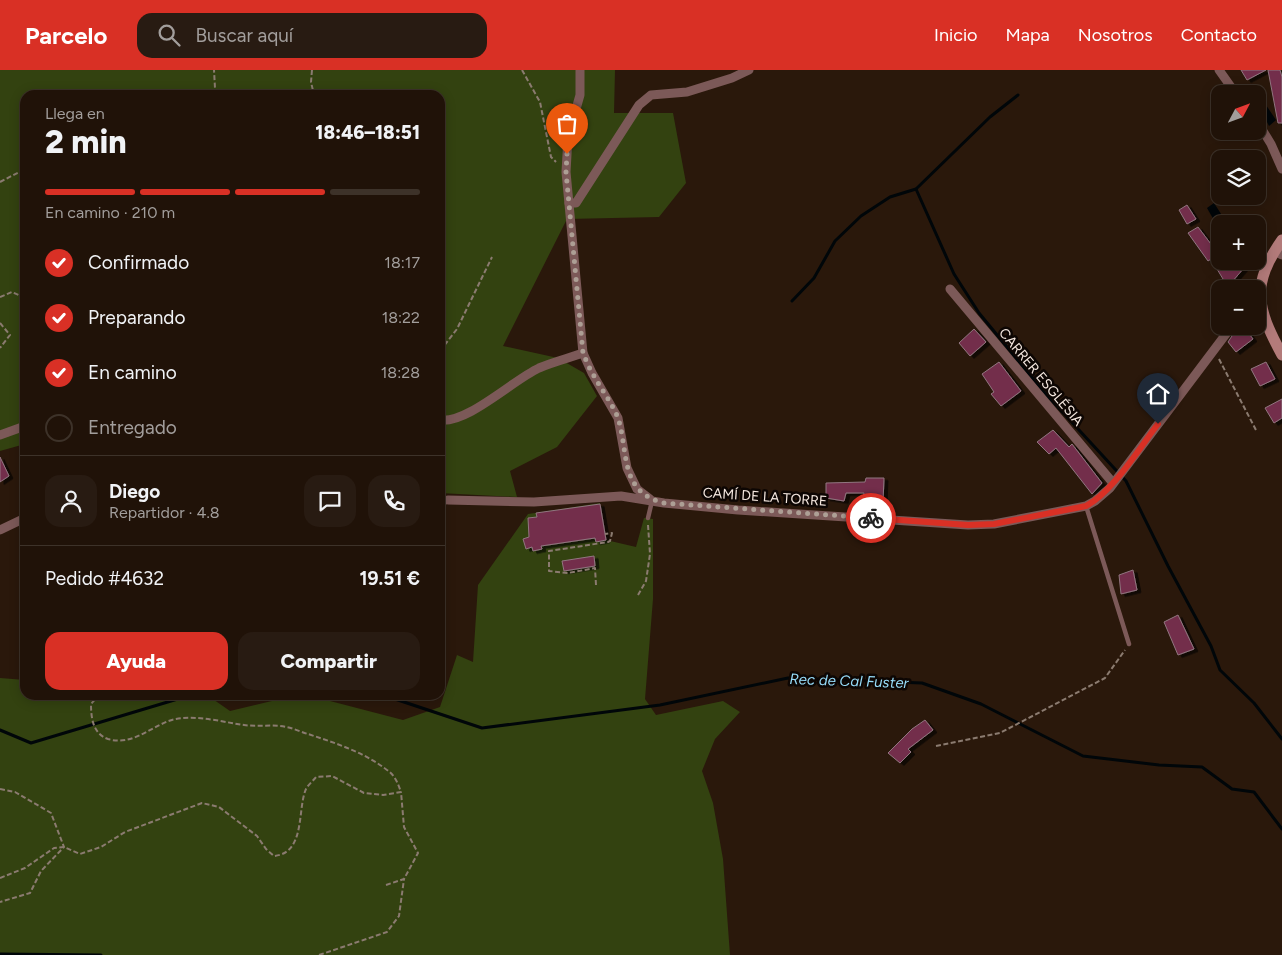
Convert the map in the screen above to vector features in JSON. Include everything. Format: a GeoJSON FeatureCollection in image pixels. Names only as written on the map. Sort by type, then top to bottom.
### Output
{"type":"FeatureCollection","features":[{"type":"Feature","properties":{"kind":"street"},"geometry":{"type":"LineString","coordinates":[[580,70],[580,95],[568,137],[566,172],[583,353],[592,374],[618,418],[627,468],[637,489],[652,500]]}},
{"type":"Feature","properties":{"kind":"street"},"geometry":{"type":"LineString","coordinates":[[569,204],[576,203],[639,105],[651,95],[687,92],[732,78],[749,70]]}},
{"type":"Feature","properties":{"kind":"street"},"geometry":{"type":"LineString","coordinates":[[1219,70],[1230,85]]}},
{"type":"Feature","properties":{"kind":"street"},"geometry":{"type":"LineString","coordinates":[[1266,136],[1282,169]]}},
{"type":"Feature","properties":{"kind":"street"},"geometry":{"type":"LineString","coordinates":[[1262,280],[1264,271],[1280,251]]}},
{"type":"Feature","properties":{"kind":"street","name":"CARRER ESGLÉSIA"},"geometry":{"type":"LineString","coordinates":[[950,289],[1113,483]]}},
{"type":"Feature","properties":{"kind":"street"},"geometry":{"type":"LineString","coordinates":[[1266,324],[1282,355]]}},
{"type":"Feature","properties":{"kind":"street","name":"CAMÍ DE LA TORRE"},"geometry":{"type":"LineString","coordinates":[[448,500],[534,502],[621,496],[664,503],[738,510],[968,525],[994,524],[1086,506],[1095,502],[1110,488],[1225,335]]}},
{"type":"Feature","properties":{"kind":"street"},"geometry":{"type":"LineString","coordinates":[[445,421],[484,405],[516,381],[540,368],[583,353]]}},
{"type":"Feature","properties":{"kind":"street"},"geometry":{"type":"LineString","coordinates":[[0,435],[20,428]]}},
{"type":"Feature","properties":{"kind":"street"},"geometry":{"type":"LineString","coordinates":[[0,530],[20,520]]}},
{"type":"Feature","properties":{"kind":"lane"},"geometry":{"type":"LineString","coordinates":[[648,518],[652,500]]}},
{"type":"Feature","properties":{"kind":"lane"},"geometry":{"type":"LineString","coordinates":[[1086,506],[1129,644]]}},
{"type":"Feature","properties":{"kind":"path"},"geometry":{"type":"LineString","coordinates":[[214,70],[215,90]]}},
{"type":"Feature","properties":{"kind":"path"},"geometry":{"type":"LineString","coordinates":[[312,70],[311,82],[313,90]]}},
{"type":"Feature","properties":{"kind":"path"},"geometry":{"type":"LineString","coordinates":[[522,70],[540,102],[552,156],[566,172]]}},
{"type":"Feature","properties":{"kind":"path"},"geometry":{"type":"LineString","coordinates":[[0,182],[20,172]]}},
{"type":"Feature","properties":{"kind":"path"},"geometry":{"type":"LineString","coordinates":[[445,345],[457,329],[492,257]]}},
{"type":"Feature","properties":{"kind":"path"},"geometry":{"type":"LineString","coordinates":[[0,297],[12,292],[20,296]]}},
{"type":"Feature","properties":{"kind":"path"},"geometry":{"type":"LineString","coordinates":[[0,323],[10,335],[0,348]]}},
{"type":"Feature","properties":{"kind":"path"},"geometry":{"type":"LineString","coordinates":[[1214,350],[1257,432]]}},
{"type":"Feature","properties":{"kind":"path"},"geometry":{"type":"LineString","coordinates":[[638,596],[646,581],[650,554],[648,518]]}},
{"type":"Feature","properties":{"kind":"path"},"geometry":{"type":"LineString","coordinates":[[596,585],[595,568],[568,573],[549,571],[549,551],[610,541],[612,533],[604,534]]}},
{"type":"Feature","properties":{"kind":"path"},"geometry":{"type":"LineString","coordinates":[[936,746],[1000,733],[1105,678],[1129,644]]}},
{"type":"Feature","properties":{"kind":"path"},"geometry":{"type":"LineString","coordinates":[[94,700],[90,704],[96,730],[108,739],[122,740],[136,737],[176,719],[199,718],[248,725],[286,727],[334,743],[364,756],[389,771],[397,781],[401,792],[404,827],[418,853],[404,879],[399,916],[387,932],[319,955]]}},
{"type":"Feature","properties":{"kind":"path"},"geometry":{"type":"LineString","coordinates":[[0,878],[25,868],[54,848],[64,847],[80,854],[100,847],[125,832],[202,802],[219,806],[257,836],[266,849],[274,856],[280,855],[289,849],[298,835],[306,789],[316,777],[332,776],[364,793],[383,795],[401,792]]}},
{"type":"Feature","properties":{"kind":"path"},"geometry":{"type":"LineString","coordinates":[[0,789],[15,792],[51,813],[64,847]]}},
{"type":"Feature","properties":{"kind":"path"},"geometry":{"type":"LineString","coordinates":[[0,902],[30,893],[41,871],[64,847]]}},
{"type":"Feature","properties":{"kind":"path"},"geometry":{"type":"LineString","coordinates":[[386,885],[404,879]]}},
{"type":"Feature","properties":{"kind":"green space"},"geometry":{"type":"Polygon","coordinates":[[[0,70],[615,70],[614,113],[673,113],[686,183],[659,217],[567,219],[503,346],[558,358],[584,373],[597,396],[557,447],[510,471],[517,497],[445,493],[445,90],[20,90],[20,445],[0,451],[0,70]]]}},
{"type":"Feature","properties":{"kind":"green space"},"geometry":{"type":"Polygon","coordinates":[[[600,503],[606,540],[636,547],[644,518],[653,519],[653,599],[645,699],[656,715],[723,701],[740,712],[715,739],[702,771],[713,803],[723,859],[730,955],[0,955],[0,678],[20,680],[20,700],[214,700],[230,711],[276,700],[326,700],[403,720],[440,707],[442,700],[445,700],[445,692],[457,655],[473,662],[478,585],[528,514],[600,503]]]}},
{"type":"Feature","properties":{"kind":"shaded area"},"geometry":{"type":"Polygon","coordinates":[[[1266,105],[1276,120],[1269,126],[1266,120],[1266,105]]]}},
{"type":"Feature","properties":{"kind":"shaded area"},"geometry":{"type":"Polygon","coordinates":[[[1215,205],[1222,215],[1211,215],[1207,208],[1215,205]]]}},
{"type":"Feature","properties":{"kind":"building"},"geometry":{"type":"Polygon","coordinates":[[[1241,70],[1266,70],[1247,80],[1241,70]]]}},
{"type":"Feature","properties":{"kind":"building"},"geometry":{"type":"Polygon","coordinates":[[[1268,70],[1280,70],[1282,77],[1282,123],[1278,123],[1268,70]]]}},
{"type":"Feature","properties":{"kind":"building"},"geometry":{"type":"Polygon","coordinates":[[[1187,205],[1196,219],[1187,224],[1179,210],[1187,205]]]}},
{"type":"Feature","properties":{"kind":"building"},"geometry":{"type":"Polygon","coordinates":[[[1198,227],[1211,244],[1211,259],[1208,261],[1188,233],[1198,227]]]}},
{"type":"Feature","properties":{"kind":"building"},"geometry":{"type":"Polygon","coordinates":[[[1218,270],[1242,270],[1234,280],[1223,279],[1218,270]]]}},
{"type":"Feature","properties":{"kind":"building"},"geometry":{"type":"Polygon","coordinates":[[[974,329],[986,342],[970,356],[959,343],[974,329]]]}},
{"type":"Feature","properties":{"kind":"building"},"geometry":{"type":"Polygon","coordinates":[[[1233,335],[1250,335],[1253,339],[1236,352],[1228,342],[1233,335]]]}},
{"type":"Feature","properties":{"kind":"building"},"geometry":{"type":"Polygon","coordinates":[[[999,362],[1021,391],[1001,406],[991,394],[994,392],[982,374],[999,362]]]}},
{"type":"Feature","properties":{"kind":"building"},"geometry":{"type":"Polygon","coordinates":[[[1266,362],[1275,379],[1260,386],[1251,369],[1266,362]]]}},
{"type":"Feature","properties":{"kind":"building"},"geometry":{"type":"Polygon","coordinates":[[[1282,399],[1282,418],[1274,423],[1265,408],[1282,399]]]}},
{"type":"Feature","properties":{"kind":"building"},"geometry":{"type":"Polygon","coordinates":[[[1053,430],[1069,447],[1072,444],[1102,483],[1092,494],[1056,448],[1049,454],[1037,442],[1053,430]]]}},
{"type":"Feature","properties":{"kind":"building"},"geometry":{"type":"Polygon","coordinates":[[[0,457],[9,476],[0,482],[0,457]]]}},
{"type":"Feature","properties":{"kind":"building"},"geometry":{"type":"Polygon","coordinates":[[[866,478],[884,478],[883,502],[863,501],[864,493],[846,493],[844,501],[826,498],[826,483],[865,482],[866,478]]]}},
{"type":"Feature","properties":{"kind":"building"},"geometry":{"type":"Polygon","coordinates":[[[600,504],[606,540],[596,542],[595,538],[541,546],[542,549],[533,551],[532,547],[526,549],[523,539],[529,537],[528,518],[537,517],[536,513],[600,504]]]}},
{"type":"Feature","properties":{"kind":"building"},"geometry":{"type":"Polygon","coordinates":[[[594,556],[595,566],[564,571],[562,561],[594,556]]]}},
{"type":"Feature","properties":{"kind":"building"},"geometry":{"type":"Polygon","coordinates":[[[1133,570],[1137,590],[1121,594],[1119,575],[1133,570]]]}},
{"type":"Feature","properties":{"kind":"building"},"geometry":{"type":"Polygon","coordinates":[[[1178,615],[1194,649],[1178,655],[1164,622],[1178,615]]]}},
{"type":"Feature","properties":{"kind":"building"},"geometry":{"type":"Polygon","coordinates":[[[925,720],[933,730],[908,749],[911,752],[900,763],[888,753],[912,729],[925,720]]]}},
{"type":"Feature","properties":{"kind":"waterway"},"geometry":{"type":"LineString","coordinates":[[792,301],[814,278],[835,241],[861,216],[890,197],[916,189],[990,117],[1018,95]]}},
{"type":"Feature","properties":{"kind":"waterway"},"geometry":{"type":"LineString","coordinates":[[916,189],[954,274],[979,313],[1044,392],[1126,481],[1168,566],[1211,646],[1220,670],[1254,703],[1282,739]]}},
{"type":"Feature","properties":{"kind":"waterway","name":"Rec de Cal Fuster"},"geometry":{"type":"LineString","coordinates":[[398,700],[482,728],[660,705],[788,678],[922,683],[981,704],[1083,756],[1159,765],[1202,767],[1232,789],[1254,792],[1282,829]]}},
{"type":"Feature","properties":{"kind":"waterway","name":"Rec de Cal Fuster"},"geometry":{"type":"LineString","coordinates":[[0,730],[31,743],[174,700]]}},
{"type":"Feature","properties":{"kind":"waterway"},"geometry":{"type":"LineString","coordinates":[[0,954],[101,955]]}},
{"type":"Feature","properties":{"kind":"way so far"},"geometry":{"type":"LineString","coordinates":[[567,154],[566,172],[571,237],[583,353],[592,374],[618,418],[627,468],[637,489],[652,500],[664,503],[738,510],[871,518]]}},
{"type":"Feature","properties":{"kind":"route"},"geometry":{"type":"LineString","coordinates":[[871,518],[968,525],[994,524],[1086,506],[1095,502],[1110,488],[1158,424]]}}]}
